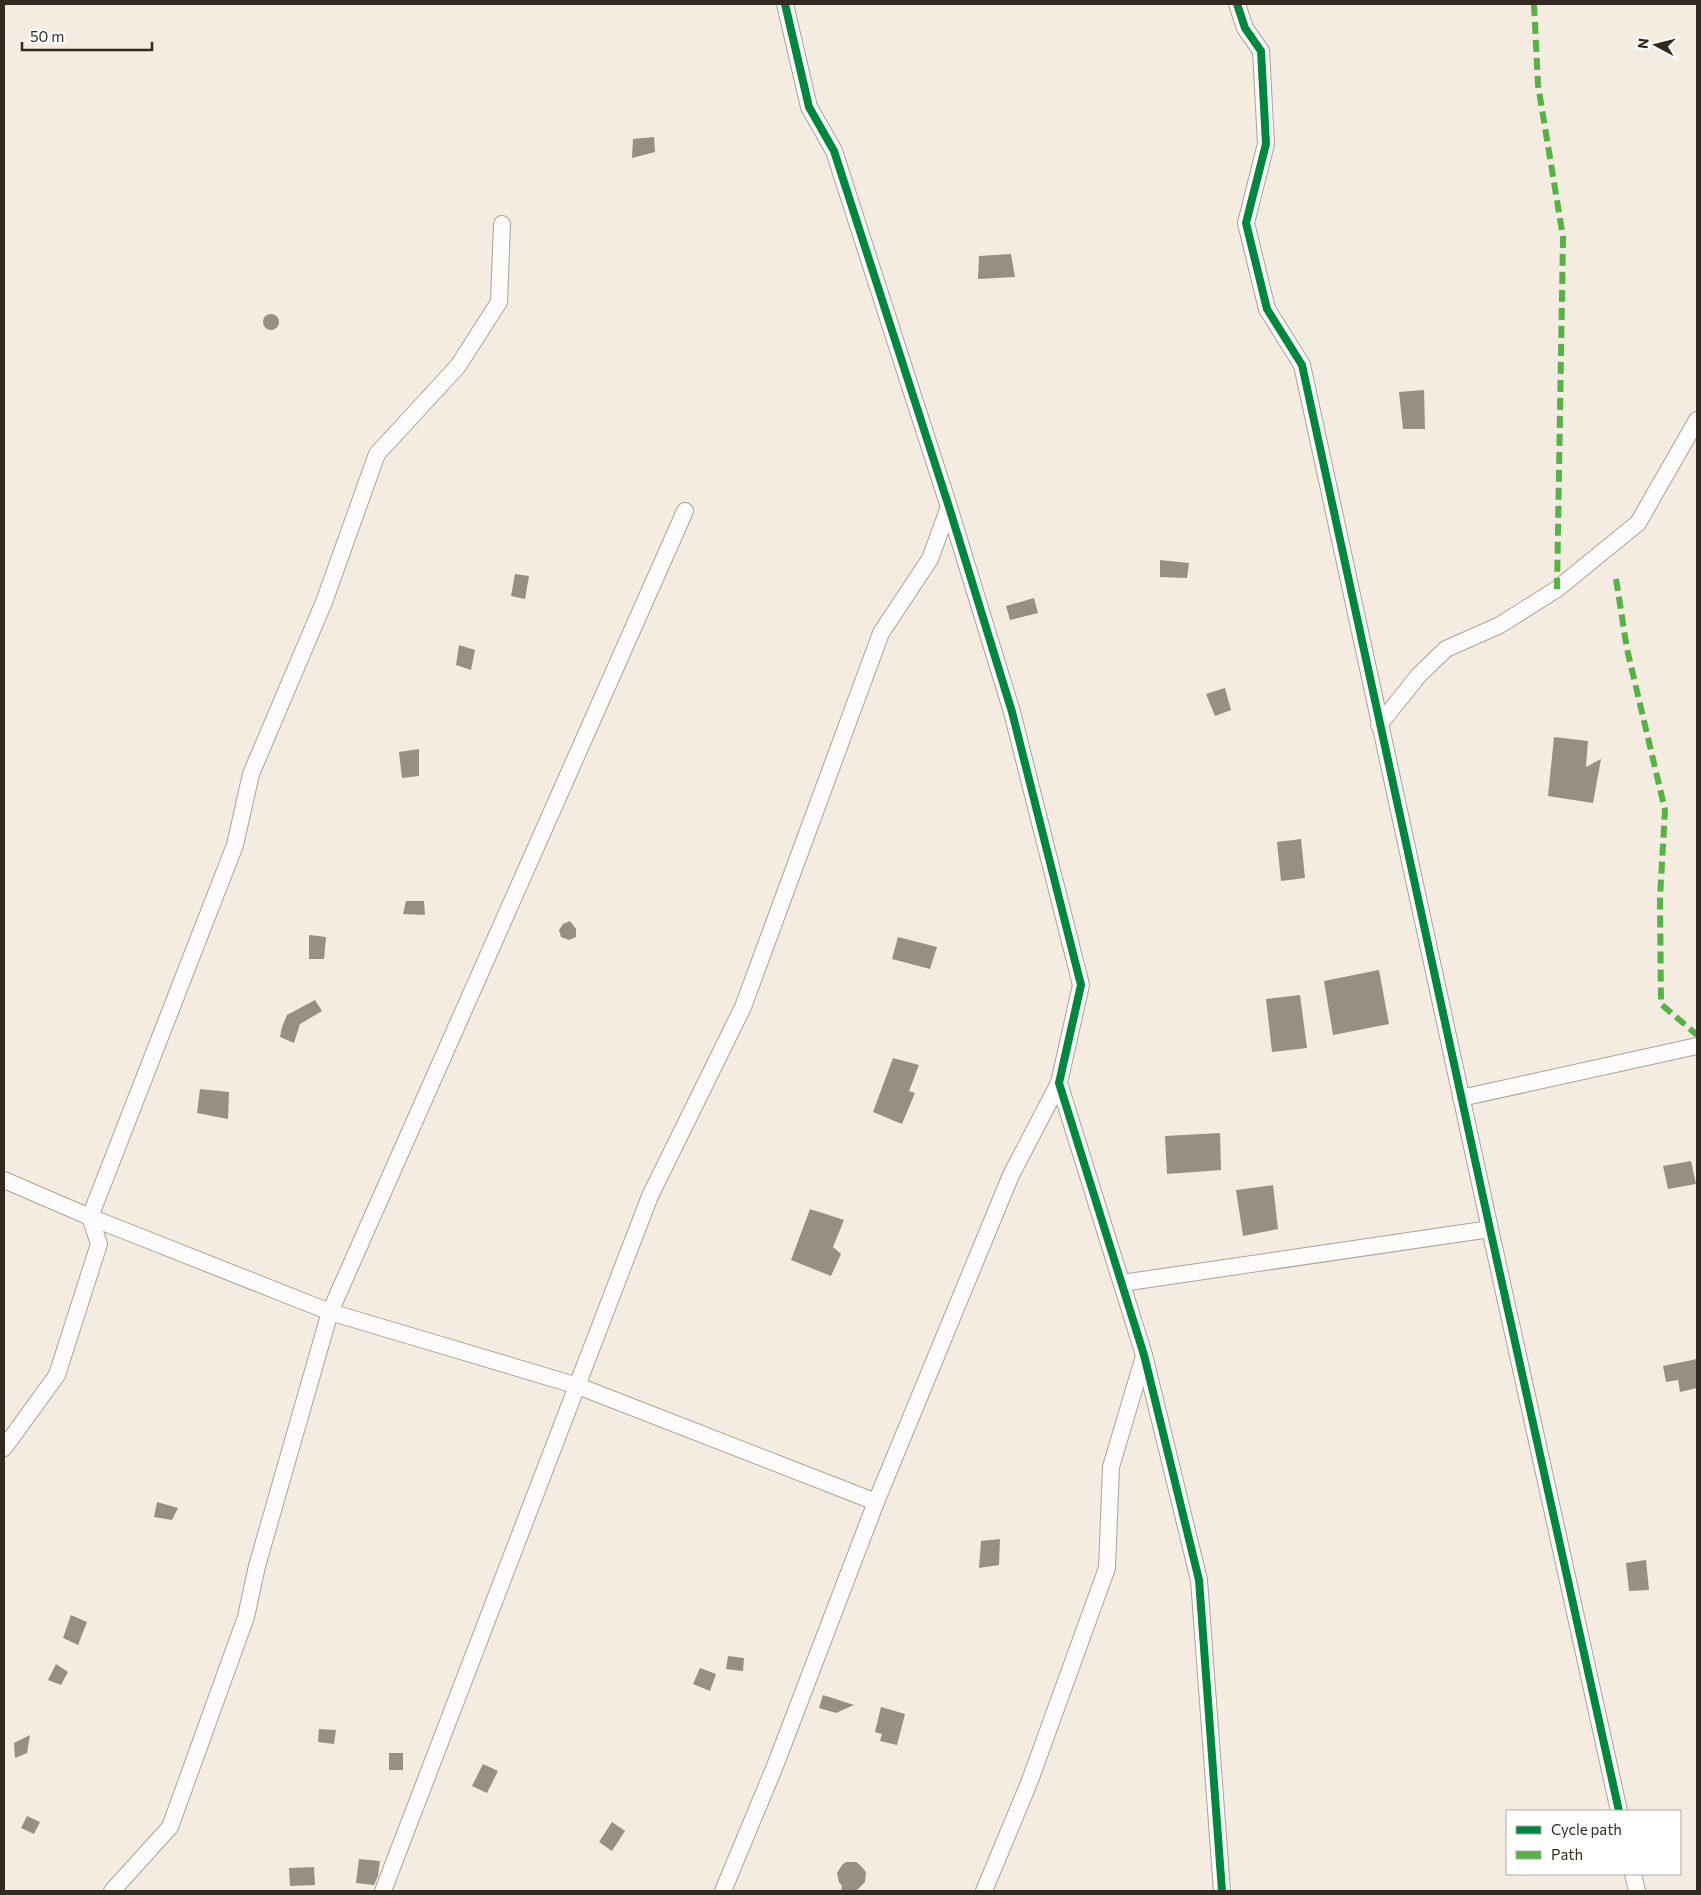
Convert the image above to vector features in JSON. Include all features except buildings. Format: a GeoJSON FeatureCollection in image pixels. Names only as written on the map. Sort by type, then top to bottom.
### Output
{"type":"FeatureCollection","features":[{"type":"Feature","properties":{"kind":"street"},"geometry":{"type":"LineString","coordinates":[[724,1891],[775,1766],[876,1502],[1011,1175],[1060,1083],[1081,985],[1012,712],[949,507],[834,150],[809,107],[785,4]]}},
{"type":"Feature","properties":{"kind":"street"},"geometry":{"type":"LineString","coordinates":[[1237,4],[1245,28],[1261,51],[1266,144],[1246,223],[1267,309],[1302,365],[1379,725],[1619,1810]]}},
{"type":"Feature","properties":{"kind":"street"},"geometry":{"type":"LineString","coordinates":[[4,1448],[57,1375],[99,1244],[90,1217],[235,845],[250,774],[324,602],[377,454],[458,366],[499,302],[502,224]]}},
{"type":"Feature","properties":{"kind":"street"},"geometry":{"type":"LineString","coordinates":[[1379,725],[1419,675],[1446,649],[1500,625],[1557,589],[1638,523],[1697,420]]}},
{"type":"Feature","properties":{"kind":"street"},"geometry":{"type":"LineString","coordinates":[[383,1891],[650,1196],[743,1007],[881,633],[930,559],[949,507]]}},
{"type":"Feature","properties":{"kind":"street"},"geometry":{"type":"LineString","coordinates":[[112,1891],[170,1828],[246,1617],[257,1566],[330,1312],[685,511]]}},
{"type":"Feature","properties":{"kind":"street"},"geometry":{"type":"LineString","coordinates":[[1461,1098],[1697,1046]]}},
{"type":"Feature","properties":{"kind":"street"},"geometry":{"type":"LineString","coordinates":[[1060,1083],[1144,1355],[1199,1580],[1222,1891]]}},
{"type":"Feature","properties":{"kind":"street"},"geometry":{"type":"LineString","coordinates":[[4,1180],[90,1217],[330,1312],[578,1386],[876,1502]]}},
{"type":"Feature","properties":{"kind":"street"},"geometry":{"type":"LineString","coordinates":[[1122,1283],[1490,1229]]}},
{"type":"Feature","properties":{"kind":"street"},"geometry":{"type":"LineString","coordinates":[[984,1891],[1029,1782],[1107,1568],[1111,1466],[1144,1355]]}},
{"type":"Feature","properties":{"kind":"street"},"geometry":{"type":"LineString","coordinates":[[1633,1875],[1637,1891]]}},
{"type":"Feature","properties":{"kind":"marked path"},"geometry":{"type":"LineString","coordinates":[[1534,4],[1538,85],[1563,237],[1557,589]]}},
{"type":"Feature","properties":{"kind":"marked path"},"geometry":{"type":"LineString","coordinates":[[1616,579],[1627,649],[1665,810],[1660,898],[1661,1004],[1697,1035]]}},
{"type":"Feature","properties":{"kind":"cycle path"},"geometry":{"type":"LineString","coordinates":[[785,4],[809,107],[834,151],[949,507],[1012,712],[1081,985],[1059,1083],[1144,1355],[1199,1580],[1222,1891]]}},
{"type":"Feature","properties":{"kind":"cycle path"},"geometry":{"type":"LineString","coordinates":[[1237,4],[1245,28],[1261,51],[1266,144],[1246,223],[1267,309],[1302,365],[1619,1810]]}}]}
